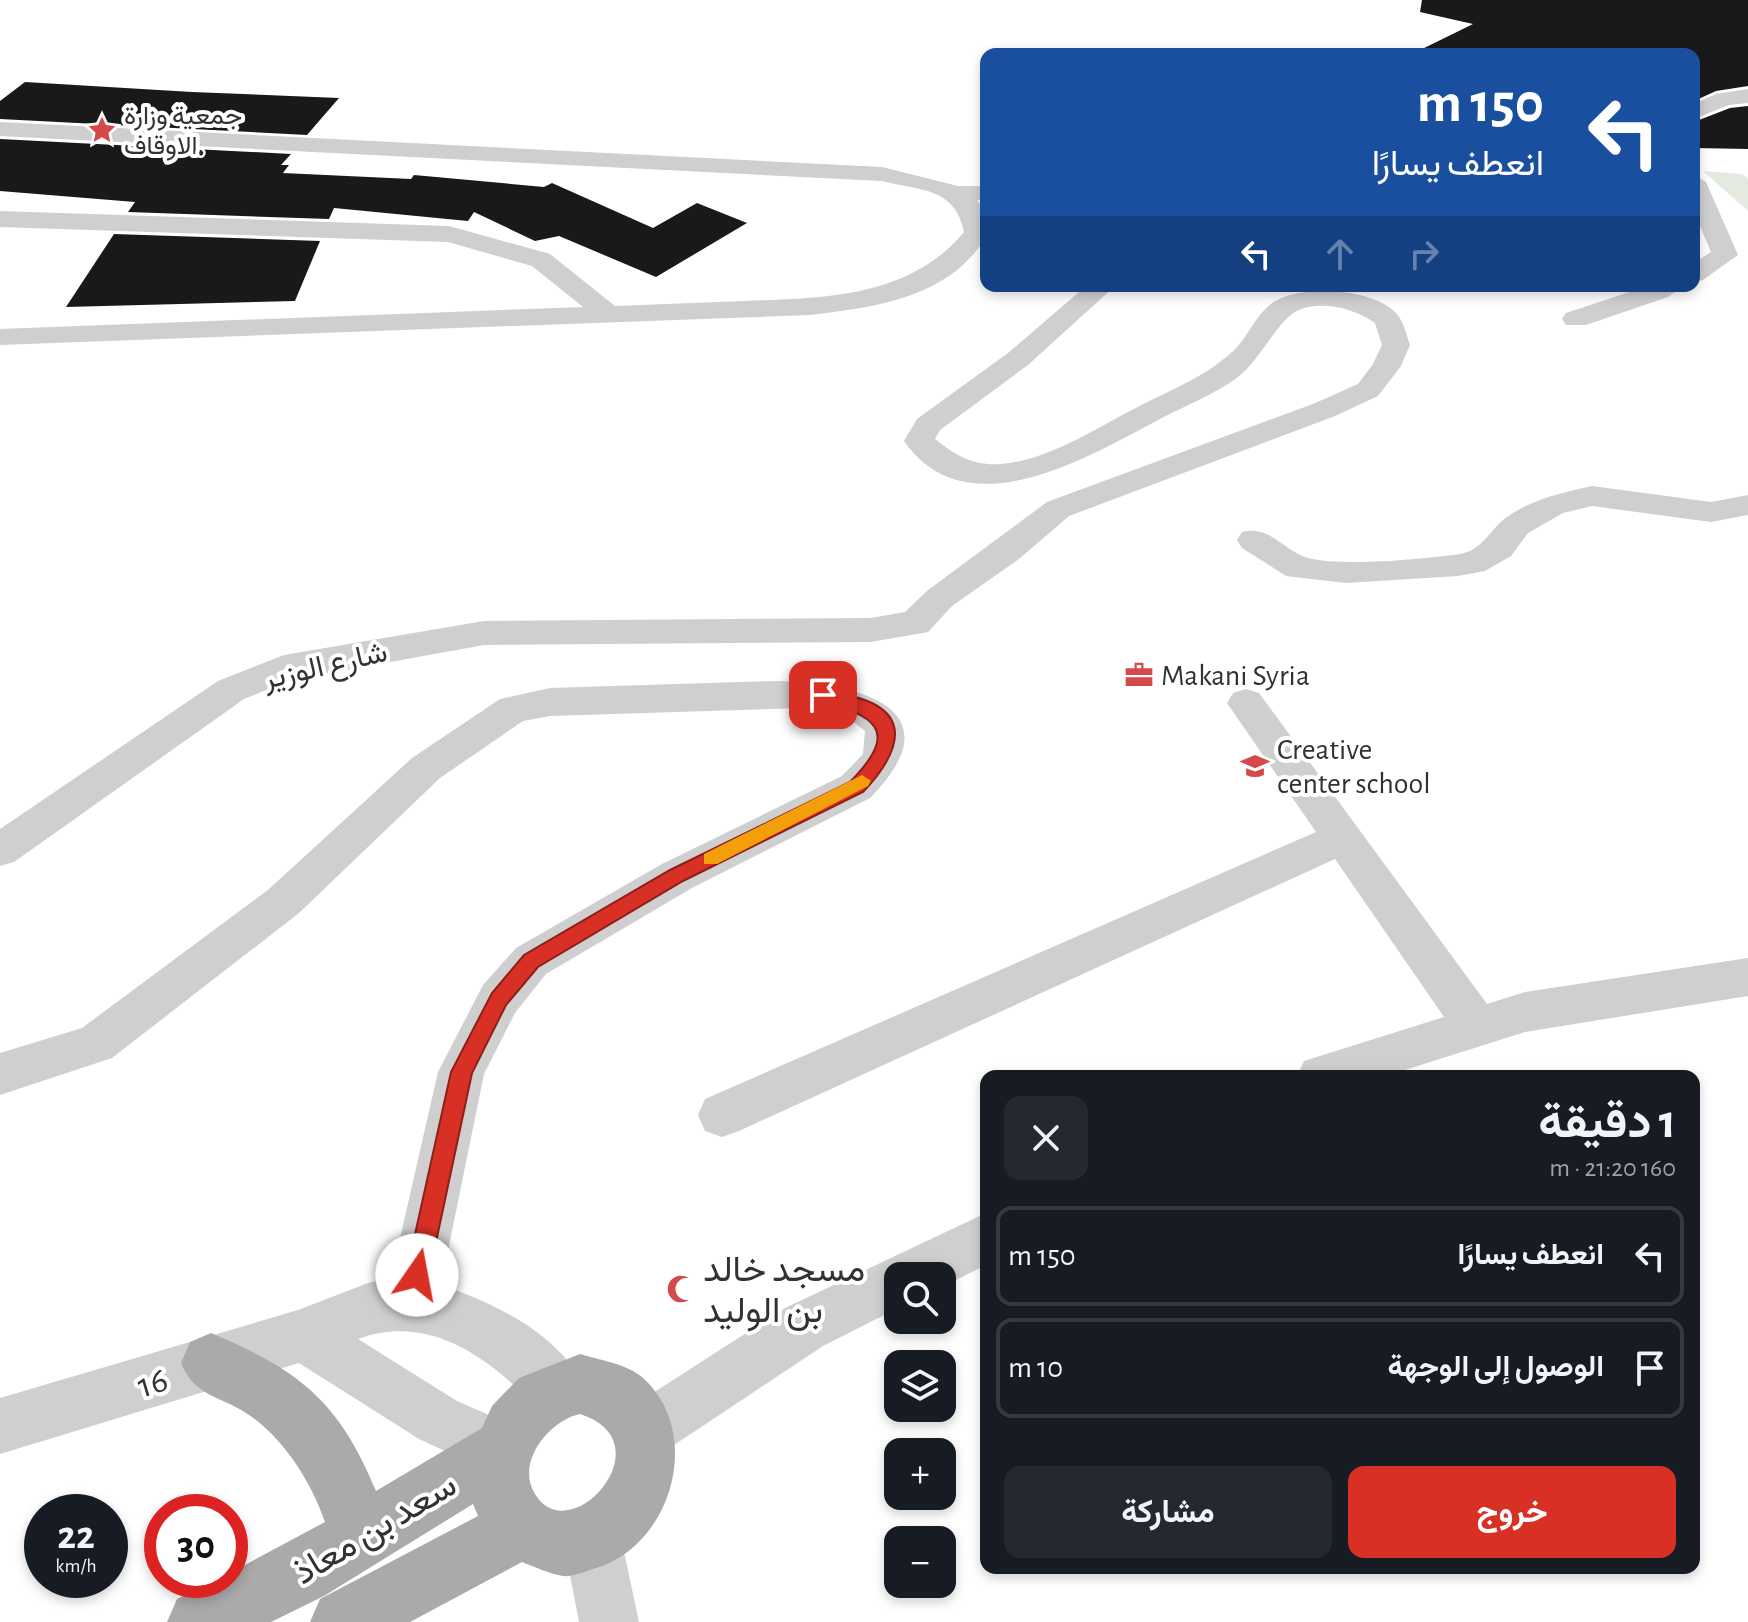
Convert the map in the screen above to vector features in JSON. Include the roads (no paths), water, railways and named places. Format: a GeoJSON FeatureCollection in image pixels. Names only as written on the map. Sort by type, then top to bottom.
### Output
{"type":"FeatureCollection","features":[{"type":"Feature","properties":{"kind":"main road"},"geometry":{"type":"LineString","coordinates":[[211,1363],[281,1401],[322,1447],[340,1475],[362,1536]]}},
{"type":"Feature","properties":{"kind":"main road"},"geometry":{"type":"LineString","coordinates":[[580,1384],[601,1386],[620,1396],[636,1411],[645,1431],[648,1456],[643,1480],[632,1505],[614,1525],[592,1538],[567,1544],[542,1541],[521,1528],[508,1513],[501,1493],[499,1472],[503,1450],[524,1413],[558,1389],[580,1384]]}},
{"type":"Feature","properties":{"kind":"main road","name":"سعد بن معاذ"},"geometry":{"type":"LineString","coordinates":[[200,1622],[301,1573],[503,1450]]}},
{"type":"Feature","properties":{"kind":"main road","name":"سعد بن معاذ"},"geometry":{"type":"LineString","coordinates":[[343,1622],[521,1528]]}},
{"type":"Feature","properties":{"kind":"street"},"geometry":{"type":"LineString","coordinates":[[1700,109],[1724,99],[1748,96]]}},
{"type":"Feature","properties":{"kind":"street"},"geometry":{"type":"LineString","coordinates":[[0,129],[882,174],[958,193],[980,193]]}},
{"type":"Feature","properties":{"kind":"street"},"geometry":{"type":"LineString","coordinates":[[0,144],[883,188],[928,184]]}},
{"type":"Feature","properties":{"kind":"street"},"geometry":{"type":"LineString","coordinates":[[0,337],[606,312],[810,307],[878,299],[926,282],[964,252],[977,233],[972,210],[958,193]]}},
{"type":"Feature","properties":{"kind":"street"},"geometry":{"type":"LineString","coordinates":[[1700,196],[1725,255],[1700,270]]}},
{"type":"Feature","properties":{"kind":"street"},"geometry":{"type":"LineString","coordinates":[[0,219],[449,234],[541,260],[606,312]]}},
{"type":"Feature","properties":{"kind":"street","name":"شارع الوزير"},"geometry":{"type":"LineString","coordinates":[[0,850],[231,690],[284,668],[484,633],[871,630],[916,623],[940,598],[1007,551],[1058,509],[1324,410],[1368,390],[1387,366],[1396,345],[1387,318],[1364,303],[1342,300],[1290,303],[1272,316],[1250,352],[1223,374],[1064,458],[1030,471],[1000,475],[962,472],[931,456],[919,441],[928,425],[1018,359],[1095,292]]}},
{"type":"Feature","properties":{"kind":"street"},"geometry":{"type":"LineString","coordinates":[[1576,319],[1600,309],[1642,300],[1658,292]]}},
{"type":"Feature","properties":{"kind":"street"},"geometry":{"type":"LineString","coordinates":[[1254,540],[1298,568],[1346,572],[1458,565],[1473,563],[1499,548],[1516,526],[1552,506],[1592,496],[1711,512],[1748,505]]}},
{"type":"Feature","properties":{"kind":"street"},"geometry":{"type":"LineString","coordinates":[[0,1074],[96,1044],[284,901],[426,768],[513,709],[550,702],[823,695],[867,707],[882,720],[887,746],[879,764],[856,787],[677,876],[531,961],[499,999],[461,1072],[411,1304]]}},
{"type":"Feature","properties":{"kind":"street"},"geometry":{"type":"LineString","coordinates":[[1246,703],[1477,1027]]}},
{"type":"Feature","properties":{"kind":"street"},"geometry":{"type":"LineString","coordinates":[[722,1115],[1342,838]]}},
{"type":"Feature","properties":{"kind":"street"},"geometry":{"type":"LineString","coordinates":[[1339,1070],[1525,1012],[1748,977]]}},
{"type":"Feature","properties":{"kind":"street"},"geometry":{"type":"LineString","coordinates":[[937,1262],[980,1241]]}},
{"type":"Feature","properties":{"kind":"street"},"geometry":{"type":"LineString","coordinates":[[645,1431],[804,1327],[884,1288]]}},
{"type":"Feature","properties":{"kind":"street","name":"16"},"geometry":{"type":"LineString","coordinates":[[0,1426],[303,1335],[354,1311],[411,1304],[489,1329],[514,1347],[558,1389]]}},
{"type":"Feature","properties":{"kind":"street"},"geometry":{"type":"LineString","coordinates":[[303,1335],[379,1380],[414,1407],[503,1450]]}},
{"type":"Feature","properties":{"kind":"street"},"geometry":{"type":"LineString","coordinates":[[592,1538],[609,1622]]}},
{"type":"Feature","properties":{"kind":"place","name":"جمعية وزارة الاوقاف."},"geometry":{"type":"Point","coordinates":[102,130]}},
{"type":"Feature","properties":{"kind":"place","name":"Makani Syria"},"geometry":{"type":"Point","coordinates":[1139,675]}},
{"type":"Feature","properties":{"kind":"place","name":"Creative center school"},"geometry":{"type":"Point","coordinates":[1255,766]}},
{"type":"Feature","properties":{"kind":"place","name":"مسجد خالد بن الوليد"},"geometry":{"type":"Point","coordinates":[681,1289]}}]}
